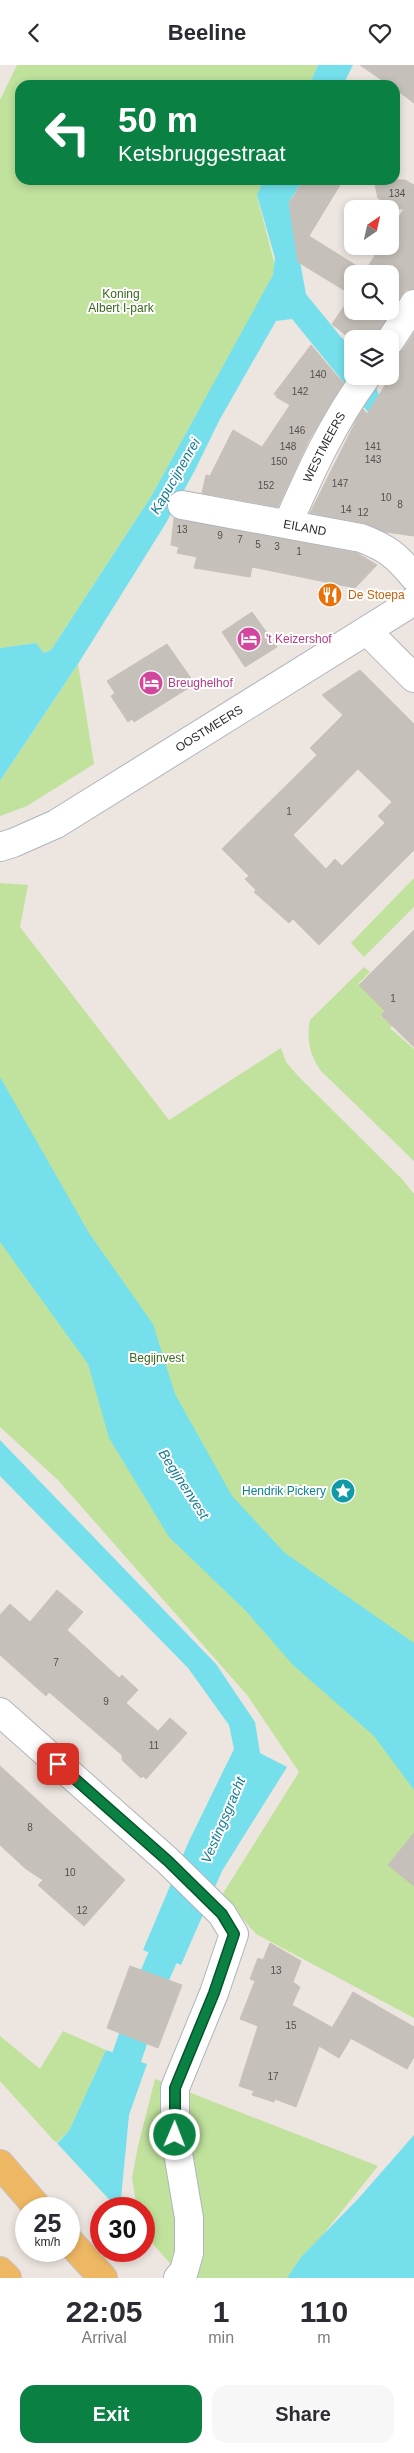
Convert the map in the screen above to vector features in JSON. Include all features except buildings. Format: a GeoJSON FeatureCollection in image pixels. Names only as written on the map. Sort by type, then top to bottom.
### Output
{"type":"FeatureCollection","features":[{"type":"Feature","properties":{"kind":"main road"},"geometry":{"type":"LineString","coordinates":[[0,2164],[29,2197]]}},
{"type":"Feature","properties":{"kind":"main road"},"geometry":{"type":"LineString","coordinates":[[80,2253],[104,2278]]}},
{"type":"Feature","properties":{"kind":"main road"},"geometry":{"type":"LineString","coordinates":[[0,2271],[7,2278]]}},
{"type":"Feature","properties":{"kind":"street"},"geometry":{"type":"LineString","coordinates":[[397,330],[414,304]]}},
{"type":"Feature","properties":{"kind":"street","name":"WESTMEERS"},"geometry":{"type":"LineString","coordinates":[[288,523],[330,431],[360,386]]}},
{"type":"Feature","properties":{"kind":"street","name":"EILAND"},"geometry":{"type":"LineString","coordinates":[[182,505],[288,523],[361,538],[383,546],[395,554],[414,577]]}},
{"type":"Feature","properties":{"kind":"street","name":"OOSTMEERS"},"geometry":{"type":"LineString","coordinates":[[0,847],[56,824],[414,601]]}},
{"type":"Feature","properties":{"kind":"street"},"geometry":{"type":"LineString","coordinates":[[367,631],[414,678]]}},
{"type":"Feature","properties":{"kind":"street"},"geometry":{"type":"LineString","coordinates":[[0,1712],[168,1861],[222,1914],[234,1934],[214,1993],[175,2088],[175,2135],[189,2218],[189,2253],[184,2271],[178,2278]]}},
{"type":"Feature","properties":{"kind":"green space","name":"Koning Albert I-park"},"geometry":{"type":"Polygon","coordinates":[[[17,65],[318,65],[311,80],[15,80],[15,185],[262,185],[257,196],[275,266],[265,291],[152,495],[51,650],[44,653],[36,643],[0,648],[0,100],[17,65]]]}},
{"type":"Feature","properties":{"kind":"green space"},"geometry":{"type":"Polygon","coordinates":[[[78,664],[94,764],[27,806],[0,816],[0,781],[78,664]]]}},
{"type":"Feature","properties":{"kind":"green space"},"geometry":{"type":"Polygon","coordinates":[[[414,878],[414,907],[364,957],[351,943],[414,878]]]}},
{"type":"Feature","properties":{"kind":"green space","name":"Begijnvest"},"geometry":{"type":"Polygon","coordinates":[[[0,883],[28,885],[20,927],[169,1120],[281,1048],[286,1062],[298,1076],[402,1179],[414,1194],[414,2018],[256,1934],[222,1895],[299,1772],[247,1695],[58,1480],[0,1427],[0,883]]]}},
{"type":"Feature","properties":{"kind":"green space"},"geometry":{"type":"Polygon","coordinates":[[[364,967],[370,972],[358,984],[385,1011],[381,1016],[392,1026],[390,1028],[414,1049],[414,1161],[321,1071],[310,1047],[308,1033],[310,1020],[364,967]]]}},
{"type":"Feature","properties":{"kind":"green space"},"geometry":{"type":"Polygon","coordinates":[[[63,2031],[106,2050],[69,2131],[56,2143],[0,2081],[0,2036],[40,2069],[63,2031]]]}},
{"type":"Feature","properties":{"kind":"green space"},"geometry":{"type":"Polygon","coordinates":[[[155,2079],[378,2166],[321,2237],[301,2257],[287,2278],[183,2278],[155,2246],[155,2197],[135,2197],[132,2178],[155,2079]]]}},
{"type":"Feature","properties":{"kind":"water"},"geometry":{"type":"Polygon","coordinates":[[[318,65],[353,65],[346,80],[311,80],[318,65]]]}},
{"type":"Feature","properties":{"kind":"water","name":"Kapucijnenrei"},"geometry":{"type":"Polygon","coordinates":[[[262,185],[300,185],[289,202],[306,294],[344,340],[344,383],[292,319],[276,321],[220,419],[166,523],[78,664],[0,781],[0,648],[36,643],[44,653],[51,650],[152,495],[273,275],[275,258],[257,195],[262,185]]]}},
{"type":"Feature","properties":{"kind":"water"},"geometry":{"type":"Polygon","coordinates":[[[346,385],[375,385],[379,395],[372,417],[346,385]]]}},
{"type":"Feature","properties":{"kind":"water","name":"Begijnenvest"},"geometry":{"type":"Polygon","coordinates":[[[0,1077],[89,1233],[153,1324],[175,1394],[232,1496],[285,1553],[414,1643],[414,1790],[374,1736],[293,1665],[246,1611],[169,1537],[109,1438],[88,1364],[0,1242],[0,1077]]]}},
{"type":"Feature","properties":{"kind":"water"},"geometry":{"type":"Polygon","coordinates":[[[0,1440],[216,1664],[255,1722],[260,1753],[287,1767],[222,1871],[181,1965],[143,1950],[189,1841],[234,1749],[229,1725],[188,1668],[0,1476],[0,1440]]]}},
{"type":"Feature","properties":{"kind":"water"},"geometry":{"type":"Polygon","coordinates":[[[106,2050],[147,2064],[129,2115],[121,2197],[90,2197],[90,2254],[80,2257],[80,2197],[15,2197],[15,2262],[60,2262],[0,2278],[0,2202],[69,2131],[106,2050]]]}},
{"type":"Feature","properties":{"kind":"water"},"geometry":{"type":"Polygon","coordinates":[[[414,2135],[414,2278],[287,2278],[301,2257],[358,2199],[414,2135]]]}},
{"type":"Feature","properties":{"kind":"pier"},"geometry":{"type":"Polygon","coordinates":[[[55,2141],[107,2197],[90,2197],[90,2262],[118,2262],[117,2278],[0,2278],[0,2199],[55,2141]]]}},
{"type":"Feature","properties":{"kind":"waterway","name":"Vestingsgracht"},"geometry":{"type":"LineString","coordinates":[[114,2094],[155,1975],[179,1920]]}},
{"type":"Feature","properties":{"kind":"place","name":"De Stoepa"},"geometry":{"type":"Point","coordinates":[330,595]}},
{"type":"Feature","properties":{"kind":"place","name":"'t Keizershof"},"geometry":{"type":"Point","coordinates":[249,639]}},
{"type":"Feature","properties":{"kind":"place","name":"Breughelhof"},"geometry":{"type":"Point","coordinates":[151,683]}},
{"type":"Feature","properties":{"kind":"place","name":"Hendrik Pickery"},"geometry":{"type":"Point","coordinates":[343,1491]}},
{"type":"Feature","properties":{"kind":"route"},"geometry":{"type":"LineString","coordinates":[[58,1764],[168,1861],[222,1914],[234,1934],[214,1993],[175,2088],[175,2135]]}}]}
